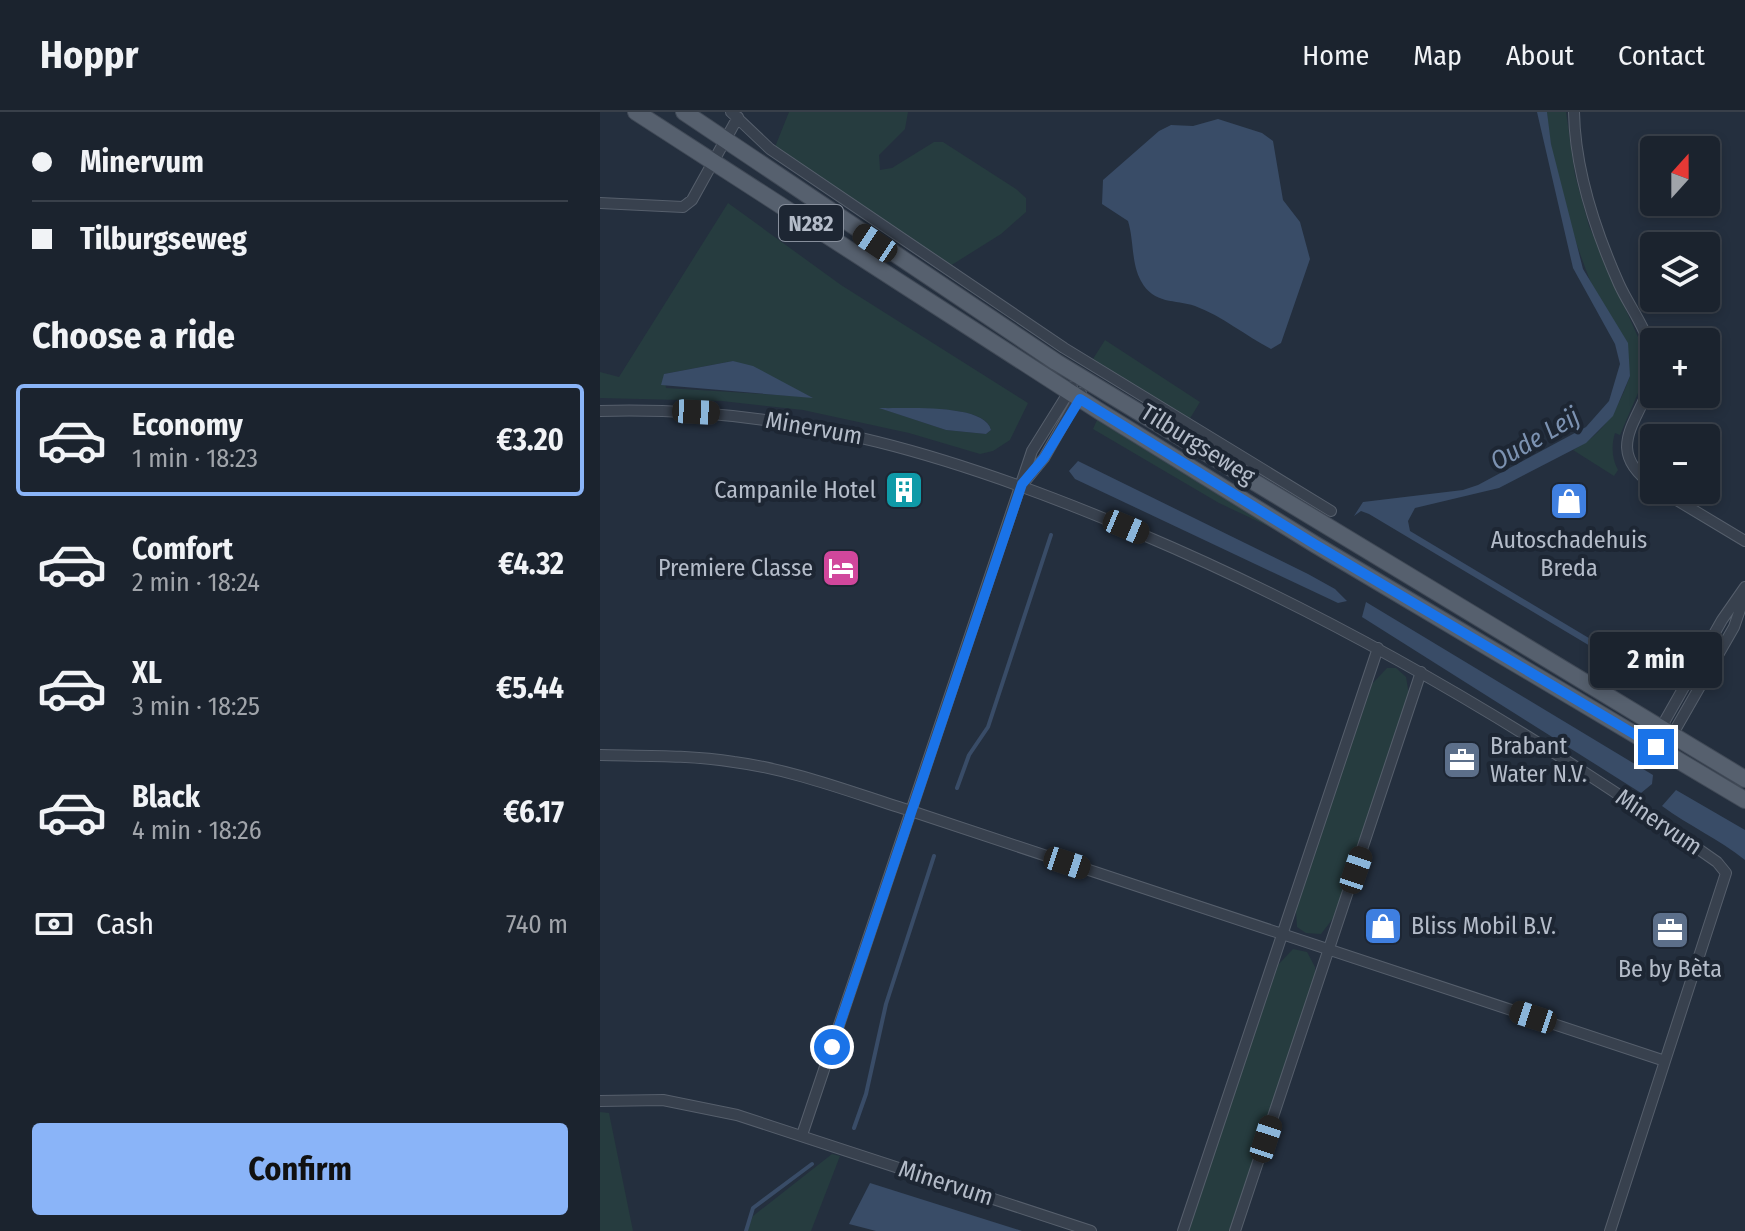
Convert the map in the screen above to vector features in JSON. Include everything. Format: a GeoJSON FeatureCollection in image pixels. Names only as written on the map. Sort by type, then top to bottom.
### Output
{"type":"FeatureCollection","features":[{"type":"Feature","properties":{"kind":"main road","name":"Tilburgseweg"},"geometry":{"type":"LineString","coordinates":[[636,112],[1074,395],[1316,545],[1745,800]]}},
{"type":"Feature","properties":{"kind":"main road","name":"Tilburgseweg"},"geometry":{"type":"LineString","coordinates":[[684,112],[1084,379],[1745,779]]}},
{"type":"Feature","properties":{"kind":"street"},"geometry":{"type":"LineString","coordinates":[[1574,112],[1580,168],[1600,237],[1651,348],[1653,374],[1626,448],[1634,471],[1640,476]]}},
{"type":"Feature","properties":{"kind":"street"},"geometry":{"type":"LineString","coordinates":[[600,203],[683,207],[692,200],[734,115]]}},
{"type":"Feature","properties":{"kind":"street","name":"Tilburgseweg"},"geometry":{"type":"LineString","coordinates":[[734,115],[782,158],[1064,348],[1331,511]]}},
{"type":"Feature","properties":{"kind":"street"},"geometry":{"type":"LineString","coordinates":[[802,1135],[1032,451],[1084,379]]}},
{"type":"Feature","properties":{"kind":"street","name":"Minervum"},"geometry":{"type":"LineString","coordinates":[[600,411],[650,410],[788,421],[934,455],[1022,484],[1194,556],[1378,648],[1537,740],[1717,862],[1726,873],[1610,1231]]}},
{"type":"Feature","properties":{"kind":"street"},"geometry":{"type":"LineString","coordinates":[[1683,504],[1745,541]]}},
{"type":"Feature","properties":{"kind":"street"},"geometry":{"type":"LineString","coordinates":[[1666,732],[1745,587]]}},
{"type":"Feature","properties":{"kind":"street"},"geometry":{"type":"LineString","coordinates":[[1656,747],[1734,627],[1745,595]]}},
{"type":"Feature","properties":{"kind":"street"},"geometry":{"type":"LineString","coordinates":[[1183,1231],[1378,648]]}},
{"type":"Feature","properties":{"kind":"street"},"geometry":{"type":"LineString","coordinates":[[1235,1231],[1421,672]]}},
{"type":"Feature","properties":{"kind":"street"},"geometry":{"type":"LineString","coordinates":[[600,755],[735,762],[799,775],[1665,1061]]}},
{"type":"Feature","properties":{"kind":"street","name":"Minervum"},"geometry":{"type":"LineString","coordinates":[[600,1101],[663,1100],[696,1105],[802,1135],[1091,1231]]}},
{"type":"Feature","properties":{"kind":"green space"},"geometry":{"type":"Polygon","coordinates":[[[789,112],[908,112],[905,129],[879,155],[880,170],[892,168],[934,142],[943,142],[1016,189],[1026,198],[1026,212],[1001,234],[950,266],[775,147],[789,112]]]}},
{"type":"Feature","properties":{"kind":"green space"},"geometry":{"type":"Polygon","coordinates":[[[1547,112],[1566,112],[1575,175],[1589,226],[1640,342],[1640,388],[1620,435],[1615,433],[1613,457],[1618,470],[1614,476],[1573,450],[1594,436],[1609,419],[1630,376],[1578,247],[1551,146],[1547,112]]]}},
{"type":"Feature","properties":{"kind":"green space"},"geometry":{"type":"Polygon","coordinates":[[[728,203],[841,285],[1028,403],[1010,440],[993,451],[980,454],[909,433],[803,410],[722,401],[600,398],[600,372],[619,377],[728,203]],[[733,361],[664,374],[666,388],[811,397],[733,361]],[[883,409],[946,430],[986,434],[991,430],[986,421],[961,412],[883,409]]]}},
{"type":"Feature","properties":{"kind":"green space"},"geometry":{"type":"Polygon","coordinates":[[[1105,340],[1200,402],[1189,420],[1093,359],[1105,340]]]}},
{"type":"Feature","properties":{"kind":"green space"},"geometry":{"type":"Polygon","coordinates":[[[1098,418],[1291,537],[1219,503],[1093,429],[1098,418]]]}},
{"type":"Feature","properties":{"kind":"green space"},"geometry":{"type":"Polygon","coordinates":[[[1387,668],[1396,668],[1406,677],[1409,695],[1334,917],[1321,934],[1306,933],[1297,927],[1296,911],[1372,684],[1387,668]]]}},
{"type":"Feature","properties":{"kind":"green space"},"geometry":{"type":"Polygon","coordinates":[[[1293,949],[1307,952],[1315,967],[1315,976],[1229,1231],[1188,1231],[1278,965],[1293,949]]]}},
{"type":"Feature","properties":{"kind":"green space"},"geometry":{"type":"Polygon","coordinates":[[[600,1112],[609,1113],[633,1231],[600,1231],[600,1112]]]}},
{"type":"Feature","properties":{"kind":"green space"},"geometry":{"type":"Polygon","coordinates":[[[832,1154],[840,1156],[811,1231],[747,1231],[753,1216],[832,1154]]]}},
{"type":"Feature","properties":{"kind":"water"},"geometry":{"type":"Polygon","coordinates":[[[1537,112],[1547,112],[1551,144],[1583,269],[1628,343],[1630,376],[1613,416],[1586,443],[1499,488],[1415,508],[1408,521],[1410,531],[1649,674],[1647,680],[1369,514],[1361,511],[1354,516],[1363,502],[1463,490],[1478,485],[1586,427],[1609,401],[1620,364],[1615,344],[1573,268],[1537,112]]]}},
{"type":"Feature","properties":{"kind":"water"},"geometry":{"type":"Polygon","coordinates":[[[1218,119],[1262,133],[1273,141],[1283,200],[1300,222],[1310,259],[1281,343],[1271,349],[1205,310],[1159,298],[1146,289],[1134,259],[1128,221],[1102,204],[1103,180],[1159,131],[1171,125],[1193,126],[1218,119]]]}},
{"type":"Feature","properties":{"kind":"water"},"geometry":{"type":"Polygon","coordinates":[[[733,361],[753,366],[813,398],[661,385],[664,374],[733,361]]]}},
{"type":"Feature","properties":{"kind":"water"},"geometry":{"type":"Polygon","coordinates":[[[879,408],[960,411],[985,421],[991,430],[986,434],[946,430],[879,408]]]}},
{"type":"Feature","properties":{"kind":"water"},"geometry":{"type":"Polygon","coordinates":[[[1078,461],[1308,574],[1335,589],[1347,601],[1338,603],[1075,479],[1069,471],[1078,461]]]}},
{"type":"Feature","properties":{"kind":"water"},"geometry":{"type":"Polygon","coordinates":[[[1366,602],[1653,775],[1652,784],[1641,793],[1362,617],[1366,602]]]}},
{"type":"Feature","properties":{"kind":"water"},"geometry":{"type":"Polygon","coordinates":[[[1676,790],[1745,830],[1745,860],[1662,806],[1676,790]]]}},
{"type":"Feature","properties":{"kind":"water"},"geometry":{"type":"Polygon","coordinates":[[[870,1183],[1022,1231],[876,1231],[849,1224],[870,1183]]]}},
{"type":"Feature","properties":{"kind":"waterway"},"geometry":{"type":"LineString","coordinates":[[957,788],[969,755],[988,727],[1051,535]]}},
{"type":"Feature","properties":{"kind":"waterway"},"geometry":{"type":"LineString","coordinates":[[854,1128],[866,1094],[886,1004],[934,856]]}},
{"type":"Feature","properties":{"kind":"waterway"},"geometry":{"type":"LineString","coordinates":[[746,1231],[753,1208],[812,1164]]}},
{"type":"Feature","properties":{"kind":"place","name":"Campanile Hotel"},"geometry":{"type":"Point","coordinates":[904,490]}},
{"type":"Feature","properties":{"kind":"place","name":"Autoschadehuis Breda"},"geometry":{"type":"Point","coordinates":[1569,501]}},
{"type":"Feature","properties":{"kind":"place","name":"Premiere Classe"},"geometry":{"type":"Point","coordinates":[841,568]}},
{"type":"Feature","properties":{"kind":"place","name":"Brabant Water N.V."},"geometry":{"type":"Point","coordinates":[1462,760]}},
{"type":"Feature","properties":{"kind":"place","name":"Bliss Mobil B.V."},"geometry":{"type":"Point","coordinates":[1383,926]}},
{"type":"Feature","properties":{"kind":"place","name":"Be by Bèta"},"geometry":{"type":"Point","coordinates":[1670,930]}},
{"type":"Feature","properties":{"kind":"route"},"geometry":{"type":"LineString","coordinates":[[832,1047],[1022,484],[1044,458],[1080,399],[1316,545],[1656,747]]}},
{"type":"Feature","properties":{"kind":"water label","name":"Oude Leij"},"geometry":{"type":"Point","coordinates":[1535,439]}}]}
